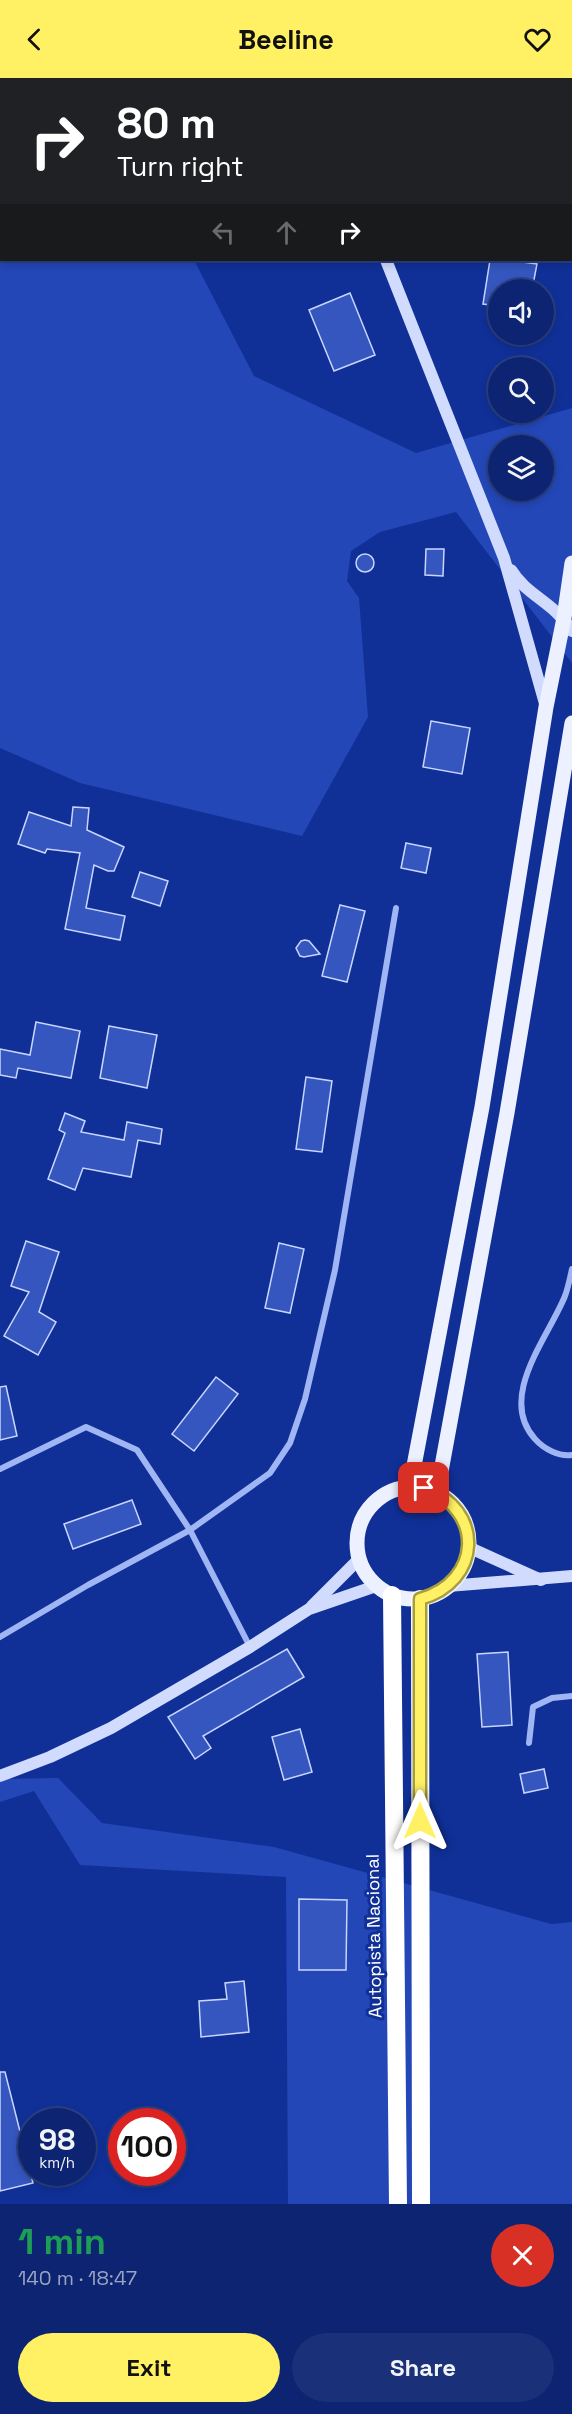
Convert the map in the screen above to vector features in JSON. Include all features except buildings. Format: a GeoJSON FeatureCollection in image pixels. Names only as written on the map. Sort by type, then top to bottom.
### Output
{"type":"FeatureCollection","features":[{"type":"Feature","properties":{"kind":"highway","name":"Autopista Nacional"},"geometry":{"type":"LineString","coordinates":[[384,1590],[398,2204]]}},
{"type":"Feature","properties":{"kind":"highway"},"geometry":{"type":"LineString","coordinates":[[420,1599],[421,2204]]}},
{"type":"Feature","properties":{"kind":"main road"},"geometry":{"type":"LineString","coordinates":[[410,1487],[482,1107],[546,707],[568,625],[572,563]]}},
{"type":"Feature","properties":{"kind":"main road"},"geometry":{"type":"LineString","coordinates":[[437,1492],[507,1113],[572,723]]}},
{"type":"Feature","properties":{"kind":"main road"},"geometry":{"type":"LineString","coordinates":[[410,1487],[437,1492],[448,1500],[461,1515],[468,1533],[465,1562],[458,1575],[435,1595],[420,1599],[410,1599],[384,1590],[366,1574],[359,1559],[357,1534],[367,1510],[386,1494],[410,1487]]}},
{"type":"Feature","properties":{"kind":"street"},"geometry":{"type":"LineString","coordinates":[[386,261],[504,558],[546,707]]}},
{"type":"Feature","properties":{"kind":"street"},"geometry":{"type":"LineString","coordinates":[[504,558],[517,580],[568,625]]}},
{"type":"Feature","properties":{"kind":"street"},"geometry":{"type":"LineString","coordinates":[[0,1637],[88,1585],[190,1530],[270,1473],[290,1443],[305,1399],[335,1270],[396,908]]}},
{"type":"Feature","properties":{"kind":"street"},"geometry":{"type":"LineString","coordinates":[[572,1269],[565,1295],[524,1379],[521,1406],[526,1429],[543,1448],[567,1456],[572,1455]]}},
{"type":"Feature","properties":{"kind":"street"},"geometry":{"type":"LineString","coordinates":[[0,1469],[86,1427],[137,1450],[190,1530],[250,1647]]}},
{"type":"Feature","properties":{"kind":"street"},"geometry":{"type":"LineString","coordinates":[[468,1547],[542,1580]]}},
{"type":"Feature","properties":{"kind":"street"},"geometry":{"type":"LineString","coordinates":[[0,1776],[50,1757],[111,1728],[250,1647],[309,1609],[359,1559]]}},
{"type":"Feature","properties":{"kind":"street"},"geometry":{"type":"LineString","coordinates":[[448,1586],[572,1576]]}},
{"type":"Feature","properties":{"kind":"street"},"geometry":{"type":"LineString","coordinates":[[309,1609],[384,1590]]}},
{"type":"Feature","properties":{"kind":"street"},"geometry":{"type":"LineString","coordinates":[[529,1743],[533,1707],[552,1698],[572,1696]]}},
{"type":"Feature","properties":{"kind":"shaded area"},"geometry":{"type":"Polygon","coordinates":[[[0,261],[195,261],[254,376],[416,453],[520,423],[554,423],[554,413],[572,408],[572,663],[456,512],[380,532],[351,551],[347,581],[359,598],[368,717],[302,836],[80,783],[0,748],[0,261]]]}},
{"type":"Feature","properties":{"kind":"shaded area"},"geometry":{"type":"Polygon","coordinates":[[[58,1778],[102,1823],[274,1847],[551,1924],[572,1922],[572,2204],[288,2204],[286,1877],[80,1865],[34,1791],[0,1802],[0,1779],[58,1778]]]}},
{"type":"Feature","properties":{"kind":"route"},"geometry":{"type":"LineString","coordinates":[[420,1821],[420,1599],[435,1595],[448,1586],[458,1575],[465,1562],[468,1547],[468,1533],[457,1509],[437,1492],[424,1488]]}}]}
